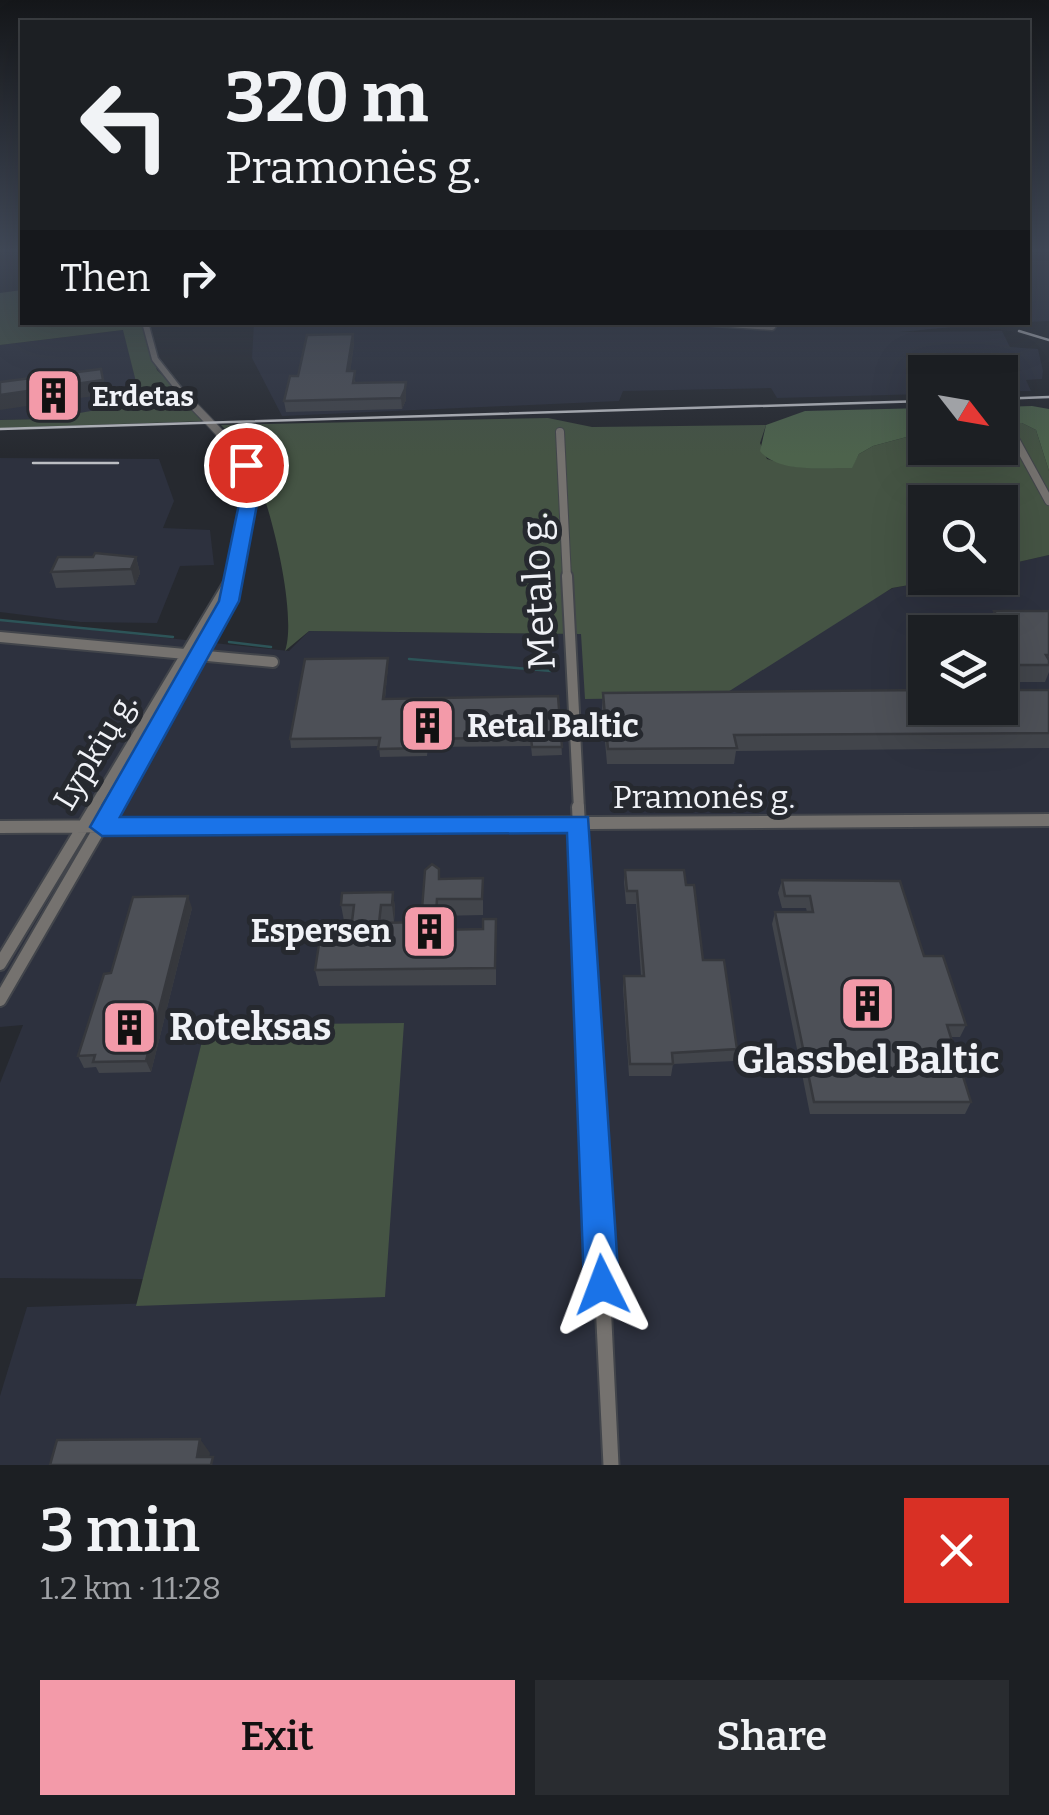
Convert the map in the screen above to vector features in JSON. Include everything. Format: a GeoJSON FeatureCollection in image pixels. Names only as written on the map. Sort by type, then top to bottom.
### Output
{"type":"FeatureCollection","features":[{"type":"Feature","properties":{"kind":"street","name":"Lypkių g."},"geometry":{"type":"LineString","coordinates":[[0,964],[82,827],[229,601],[237,566],[249,499],[249,474],[239,452],[160,368],[146,325]]}},
{"type":"Feature","properties":{"kind":"street"},"geometry":{"type":"LineString","coordinates":[[730,325],[774,325]]}},
{"type":"Feature","properties":{"kind":"street","name":"Metalo g."},"geometry":{"type":"LineString","coordinates":[[560,432],[611,1465]]}},
{"type":"Feature","properties":{"kind":"street"},"geometry":{"type":"LineString","coordinates":[[1018,443],[1049,502]]}},
{"type":"Feature","properties":{"kind":"street"},"geometry":{"type":"LineString","coordinates":[[0,636],[273,662]]}},
{"type":"Feature","properties":{"kind":"street","name":"Lypkių g."},"geometry":{"type":"LineString","coordinates":[[0,1000],[102,827],[192,655]]}},
{"type":"Feature","properties":{"kind":"street","name":"Pramonės g."},"geometry":{"type":"LineString","coordinates":[[0,828],[1049,820]]}},
{"type":"Feature","properties":{"kind":"shaded area"},"geometry":{"type":"Polygon","coordinates":[[[254,325],[975,325],[899,332],[1002,331],[1010,347],[1038,349],[1043,371],[1042,379],[1026,380],[1031,391],[1018,391],[1018,355],[908,355],[908,394],[777,398],[771,388],[623,391],[619,401],[282,416],[252,358],[254,325]]]}},
{"type":"Feature","properties":{"kind":"shaded area"},"geometry":{"type":"Polygon","coordinates":[[[124,330],[141,403],[46,419],[0,420],[0,345],[124,330]]]}},
{"type":"Feature","properties":{"kind":"shaded area"},"geometry":{"type":"Polygon","coordinates":[[[0,458],[159,459],[174,501],[163,528],[210,530],[214,565],[180,566],[157,623],[80,622],[0,612],[0,458]]]}},
{"type":"Feature","properties":{"kind":"shaded area"},"geometry":{"type":"Polygon","coordinates":[[[1049,555],[1049,1465],[0,1465],[0,1396],[27,1307],[385,1296],[206,1026],[143,1279],[0,1278],[0,1083],[23,1025],[0,1027],[0,620],[289,651],[309,631],[581,634],[871,600],[893,588],[908,585],[908,595],[1018,595],[1018,562],[1049,555]]]}},
{"type":"Feature","properties":{"kind":"green space"},"geometry":{"type":"Polygon","coordinates":[[[0,319],[20,319],[20,325],[143,325],[157,370],[209,421],[0,428],[0,420],[46,419],[141,402],[123,330],[0,345],[0,319]]]}},
{"type":"Feature","properties":{"kind":"green space"},"geometry":{"type":"Polygon","coordinates":[[[1018,406],[1049,409],[1049,471],[1036,430],[1018,423],[1018,406]]]}},
{"type":"Feature","properties":{"kind":"green space"},"geometry":{"type":"Polygon","coordinates":[[[908,408],[908,437],[873,446],[859,454],[852,468],[790,466],[760,451],[766,425],[805,411],[908,408]]]}},
{"type":"Feature","properties":{"kind":"green space"},"geometry":{"type":"Polygon","coordinates":[[[548,418],[592,427],[766,425],[760,443],[767,459],[796,467],[851,468],[859,454],[873,446],[908,437],[908,465],[1018,465],[1018,423],[1022,423],[1036,430],[1049,471],[1049,555],[1018,562],[1018,485],[908,485],[908,585],[892,588],[720,697],[585,699],[581,634],[309,631],[285,651],[288,611],[273,527],[250,461],[221,425],[548,418]]]}},
{"type":"Feature","properties":{"kind":"green space"},"geometry":{"type":"Polygon","coordinates":[[[404,1023],[385,1297],[136,1306],[206,1025],[404,1023]]]}},
{"type":"Feature","properties":{"kind":"building"},"geometry":{"type":"Polygon","coordinates":[[[353,334],[347,371],[355,371],[353,383],[406,382],[401,398],[284,401],[290,376],[298,376],[307,335],[353,334]]]}},
{"type":"Feature","properties":{"kind":"building"},"geometry":{"type":"Polygon","coordinates":[[[101,369],[103,380],[0,395],[0,382],[101,369]]]}},
{"type":"Feature","properties":{"kind":"building"},"geometry":{"type":"Polygon","coordinates":[[[95,553],[136,557],[131,569],[51,572],[58,557],[93,557],[95,553]]]}},
{"type":"Feature","properties":{"kind":"building"},"geometry":{"type":"Polygon","coordinates":[[[994,611],[1049,611],[1049,665],[1018,665],[1018,615],[996,615],[994,611]]]}},
{"type":"Feature","properties":{"kind":"building","name":"Retal Baltic"},"geometry":{"type":"Polygon","coordinates":[[[388,658],[383,699],[558,696],[562,747],[532,747],[531,737],[427,739],[427,748],[378,749],[380,738],[290,739],[305,659],[388,658]]]}},
{"type":"Feature","properties":{"kind":"building"},"geometry":{"type":"Polygon","coordinates":[[[908,690],[908,725],[1018,725],[1018,690],[1049,690],[1049,733],[734,735],[737,748],[608,749],[603,693],[908,690]]]}},
{"type":"Feature","properties":{"kind":"building"},"geometry":{"type":"Polygon","coordinates":[[[432,864],[439,869],[439,879],[483,878],[482,899],[437,899],[435,930],[483,929],[483,919],[496,919],[495,968],[315,970],[321,931],[351,930],[354,905],[341,905],[342,893],[393,892],[392,905],[381,905],[379,923],[421,922],[425,870],[432,864]]]}},
{"type":"Feature","properties":{"kind":"building"},"geometry":{"type":"Polygon","coordinates":[[[625,870],[684,870],[686,885],[694,885],[703,960],[724,960],[737,1049],[672,1053],[673,1064],[630,1064],[624,976],[644,976],[637,891],[627,891],[625,870]]]}},
{"type":"Feature","properties":{"kind":"building","name":"Glassbel Baltic"},"geometry":{"type":"Polygon","coordinates":[[[782,880],[900,881],[924,956],[943,956],[966,1025],[947,1025],[971,1102],[814,1102],[775,912],[813,912],[810,896],[785,896],[782,880]]]}},
{"type":"Feature","properties":{"kind":"building","name":"Roteksas"},"geometry":{"type":"Polygon","coordinates":[[[188,896],[146,1061],[93,1062],[95,1055],[78,1056],[104,974],[111,973],[133,897],[188,896]]]}},
{"type":"Feature","properties":{"kind":"building"},"geometry":{"type":"Polygon","coordinates":[[[200,1439],[197,1457],[213,1457],[211,1465],[50,1465],[57,1440],[200,1439]]]}},
{"type":"Feature","properties":{"kind":"waterway"},"geometry":{"type":"LineString","coordinates":[[0,620],[173,637]]}},
{"type":"Feature","properties":{"kind":"waterway"},"geometry":{"type":"LineString","coordinates":[[229,642],[271,647]]}},
{"type":"Feature","properties":{"kind":"waterway"},"geometry":{"type":"LineString","coordinates":[[409,659],[551,671]]}},
{"type":"Feature","properties":{"kind":"railway"},"geometry":{"type":"LineString","coordinates":[[1019,331],[1049,340]]}},
{"type":"Feature","properties":{"kind":"railway"},"geometry":{"type":"LineString","coordinates":[[1018,398],[1049,397]]}},
{"type":"Feature","properties":{"kind":"railway"},"geometry":{"type":"LineString","coordinates":[[0,429],[908,402]]}},
{"type":"Feature","properties":{"kind":"railway"},"geometry":{"type":"LineString","coordinates":[[33,463],[118,463]]}},
{"type":"Feature","properties":{"kind":"place","name":"Erdetas"},"geometry":{"type":"Point","coordinates":[53,396]}},
{"type":"Feature","properties":{"kind":"place","name":"Retal Baltic"},"geometry":{"type":"Point","coordinates":[428,726]}},
{"type":"Feature","properties":{"kind":"place","name":"Espersen"},"geometry":{"type":"Point","coordinates":[430,931]}},
{"type":"Feature","properties":{"kind":"place","name":"Glassbel Baltic"},"geometry":{"type":"Point","coordinates":[868,1003]}},
{"type":"Feature","properties":{"kind":"place","name":"Roteksas"},"geometry":{"type":"Point","coordinates":[130,1027]}},
{"type":"Feature","properties":{"kind":"route"},"geometry":{"type":"LineString","coordinates":[[246,465],[249,499],[229,601],[102,827],[579,823],[602,1285]]}}]}
